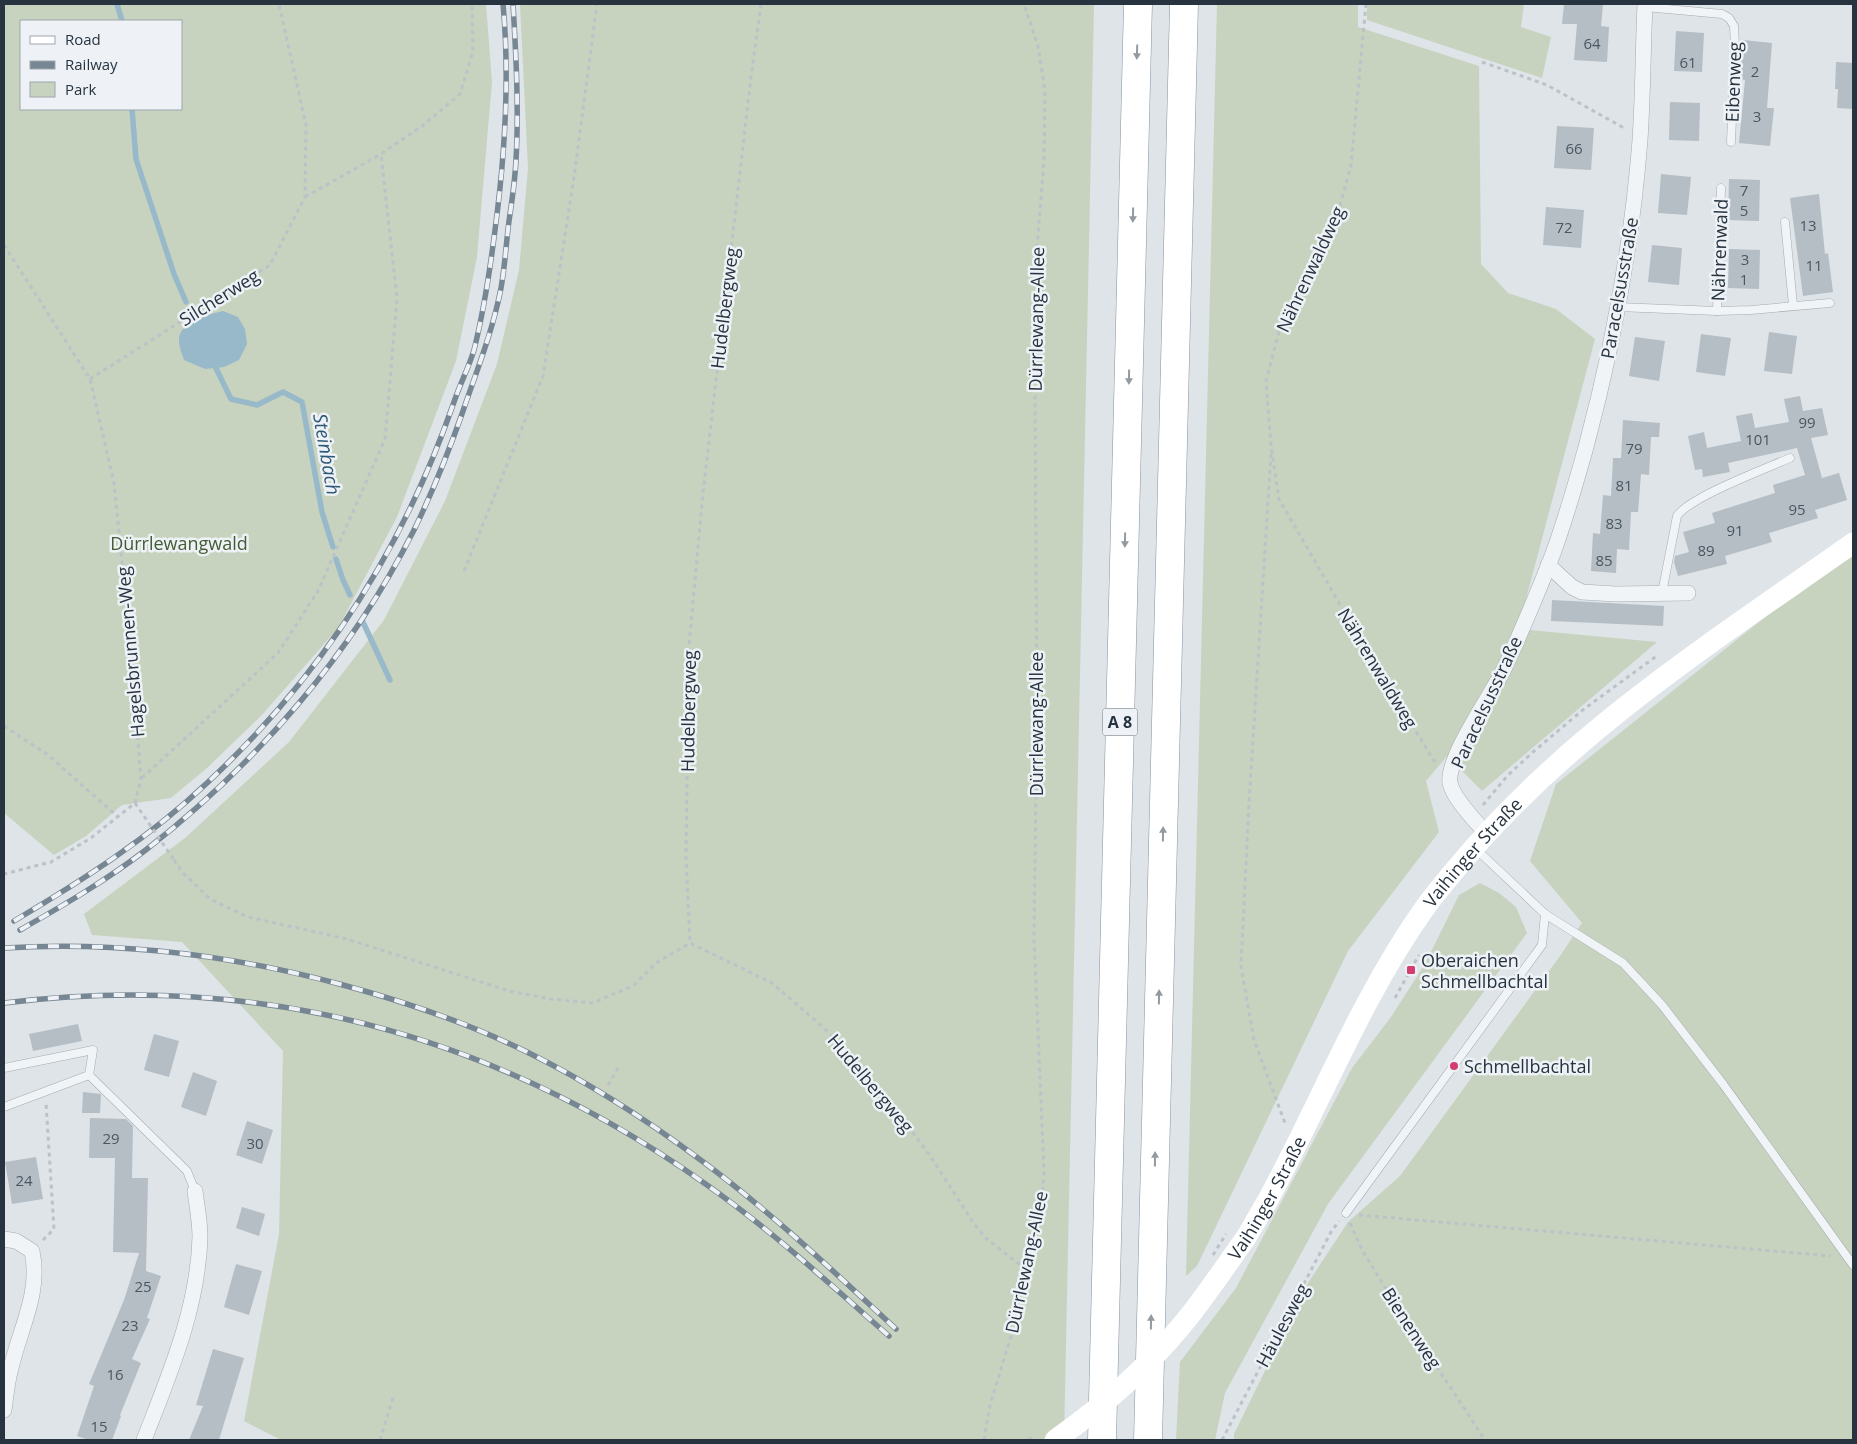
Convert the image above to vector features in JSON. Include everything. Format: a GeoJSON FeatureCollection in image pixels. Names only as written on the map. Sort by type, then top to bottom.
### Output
{"type":"FeatureCollection","features":[{"type":"Feature","properties":{"kind":"highway","name":"A 8"},"geometry":{"type":"LineString","coordinates":[[1102,1440],[1138,4]]}},
{"type":"Feature","properties":{"kind":"highway"},"geometry":{"type":"LineString","coordinates":[[1148,1440],[1184,4]]}},
{"type":"Feature","properties":{"kind":"main road","name":"Vaihinger Straße"},"geometry":{"type":"LineString","coordinates":[[1048,1436],[1085,1419],[1150,1361],[1184,1324],[1216,1266],[1247,1236],[1269,1198],[1391,960],[1435,893],[1480,840],[1542,776],[1623,707],[1853,543]]}},
{"type":"Feature","properties":{"kind":"street","name":"Paracelsusstraße"},"geometry":{"type":"LineString","coordinates":[[1480,840],[1468,814],[1450,784],[1454,762],[1504,670],[1548,564],[1576,483],[1598,401],[1618,307],[1631,226],[1640,133],[1645,6]]}},
{"type":"Feature","properties":{"kind":"street"},"geometry":{"type":"LineString","coordinates":[[1548,564],[1572,587],[1582,592],[1616,594],[1688,593]]}},
{"type":"Feature","properties":{"kind":"street"},"geometry":{"type":"LineString","coordinates":[[144,1440],[182,1341],[194,1287],[200,1236],[195,1192]]}},
{"type":"Feature","properties":{"kind":"street"},"geometry":{"type":"LineString","coordinates":[[4,1238],[16,1241],[32,1251],[36,1267],[34,1289],[10,1368],[4,1410]]}},
{"type":"Feature","properties":{"kind":"lane","name":"Eibenweg"},"geometry":{"type":"LineString","coordinates":[[1645,6],[1722,14],[1729,18],[1734,26],[1735,46],[1731,142]]}},
{"type":"Feature","properties":{"kind":"lane","name":"Nährenwald"},"geometry":{"type":"LineString","coordinates":[[1717,311],[1720,188]]}},
{"type":"Feature","properties":{"kind":"lane"},"geometry":{"type":"LineString","coordinates":[[1785,222],[1793,305]]}},
{"type":"Feature","properties":{"kind":"lane","name":"Nährenwald"},"geometry":{"type":"LineString","coordinates":[[1618,307],[1717,311],[1830,303]]}},
{"type":"Feature","properties":{"kind":"lane"},"geometry":{"type":"LineString","coordinates":[[1662,593],[1677,516],[1682,509],[1704,496],[1790,458]]}},
{"type":"Feature","properties":{"kind":"lane"},"geometry":{"type":"LineString","coordinates":[[1480,840],[1545,914],[1623,964],[1662,1005],[1723,1084],[1853,1265]]}},
{"type":"Feature","properties":{"kind":"lane"},"geometry":{"type":"LineString","coordinates":[[1346,1213],[1542,945],[1545,914]]}},
{"type":"Feature","properties":{"kind":"lane"},"geometry":{"type":"LineString","coordinates":[[4,1068],[93,1050],[89,1075]]}},
{"type":"Feature","properties":{"kind":"lane"},"geometry":{"type":"LineString","coordinates":[[4,1107],[89,1075]]}},
{"type":"Feature","properties":{"kind":"lane"},"geometry":{"type":"LineString","coordinates":[[89,1075],[187,1172],[195,1192]]}},
{"type":"Feature","properties":{"kind":"path","name":"Silcherweg"},"geometry":{"type":"LineString","coordinates":[[90,379],[270,265],[305,197],[306,125],[279,4]]}},
{"type":"Feature","properties":{"kind":"path"},"geometry":{"type":"LineString","coordinates":[[305,197],[381,154],[422,126],[460,94],[473,51],[472,4]]}},
{"type":"Feature","properties":{"kind":"path"},"geometry":{"type":"LineString","coordinates":[[464,571],[543,376],[574,177],[597,4]]}},
{"type":"Feature","properties":{"kind":"path","name":"Hudelbergweg"},"geometry":{"type":"LineString","coordinates":[[761,4],[703,493],[689,646],[686,857],[690,943],[772,983],[825,1029],[874,1081],[929,1154],[980,1231],[998,1249],[1029,1269]]}},
{"type":"Feature","properties":{"kind":"path","name":"Dürrlewang-Allee"},"geometry":{"type":"LineString","coordinates":[[984,1440],[990,1405],[1029,1269],[1041,1212],[1044,1172],[1034,938],[1037,709],[1036,261],[1044,160],[1045,91],[1038,46],[1024,4]]}},
{"type":"Feature","properties":{"kind":"path","name":"Nährenwaldweg"},"geometry":{"type":"LineString","coordinates":[[1366,5],[1351,166],[1336,220],[1280,328],[1266,381],[1271,446],[1280,499],[1366,649],[1450,784]]}},
{"type":"Feature","properties":{"kind":"path"},"geometry":{"type":"LineString","coordinates":[[1482,62],[1547,85],[1625,128],[1640,133]]}},
{"type":"Feature","properties":{"kind":"path"},"geometry":{"type":"LineString","coordinates":[[141,779],[278,653],[318,591],[385,439],[397,299],[381,154]]}},
{"type":"Feature","properties":{"kind":"path","name":"Hagelsbrunnen-Weg"},"geometry":{"type":"LineString","coordinates":[[4,245],[90,379],[114,483],[131,650],[141,779],[135,803]]}},
{"type":"Feature","properties":{"kind":"path"},"geometry":{"type":"LineString","coordinates":[[1271,446],[1250,783],[1241,966],[1254,1040],[1285,1124]]}},
{"type":"Feature","properties":{"kind":"path"},"geometry":{"type":"LineString","coordinates":[[4,726],[48,755],[118,817]]}},
{"type":"Feature","properties":{"kind":"path"},"geometry":{"type":"LineString","coordinates":[[4,874],[50,862],[91,838],[135,803],[183,873],[210,899],[248,917],[347,939],[509,991],[551,999],[592,1003],[632,986],[656,963],[690,943]]}},
{"type":"Feature","properties":{"kind":"path"},"geometry":{"type":"LineString","coordinates":[[1394,998],[1420,953]]}},
{"type":"Feature","properties":{"kind":"path"},"geometry":{"type":"LineString","coordinates":[[608,1085],[618,1068]]}},
{"type":"Feature","properties":{"kind":"path"},"geometry":{"type":"LineString","coordinates":[[32,1251],[54,1229],[46,1090]]}},
{"type":"Feature","properties":{"kind":"path"},"geometry":{"type":"LineString","coordinates":[[1346,1213],[1848,1258]]}},
{"type":"Feature","properties":{"kind":"path","name":"Häulesweg"},"geometry":{"type":"LineString","coordinates":[[1222,1440],[1331,1232],[1346,1213]]}},
{"type":"Feature","properties":{"kind":"path","name":"Bienenweg"},"geometry":{"type":"LineString","coordinates":[[1346,1213],[1362,1250],[1485,1440]]}},
{"type":"Feature","properties":{"kind":"path"},"geometry":{"type":"LineString","coordinates":[[1216,1266],[1226,1234]]}},
{"type":"Feature","properties":{"kind":"path"},"geometry":{"type":"LineString","coordinates":[[380,1440],[394,1394]]}},
{"type":"Feature","properties":{"kind":"path"},"geometry":{"type":"LineString","coordinates":[[1030,1439],[1048,1436]]}},
{"type":"Feature","properties":{"kind":"green space","name":"Dürrlewangwald"},"geometry":{"type":"Polygon","coordinates":[[[4,4],[486,4],[492,82],[477,257],[456,361],[397,517],[338,628],[262,715],[207,768],[171,798],[122,805],[86,836],[54,855],[4,813],[4,4]]]}},
{"type":"Feature","properties":{"kind":"green space"},"geometry":{"type":"Polygon","coordinates":[[[520,4],[1094,4],[1064,1440],[281,1440],[244,1421],[279,1234],[283,1051],[182,942],[92,935],[84,914],[185,838],[289,742],[384,620],[445,501],[497,364],[519,270],[528,168],[520,4]]]}},
{"type":"Feature","properties":{"kind":"green space"},"geometry":{"type":"Polygon","coordinates":[[[1217,4],[1358,4],[1358,27],[1479,66],[1481,264],[1508,293],[1556,309],[1595,339],[1518,629],[1657,642],[1482,791],[1447,756],[1426,781],[1439,832],[1348,951],[1197,1266],[1186,1276],[1217,4]]]}},
{"type":"Feature","properties":{"kind":"green space"},"geometry":{"type":"Polygon","coordinates":[[[1367,4],[1524,4],[1521,27],[1551,37],[1542,78],[1367,20],[1367,4]]]}},
{"type":"Feature","properties":{"kind":"green space"},"geometry":{"type":"Polygon","coordinates":[[[1853,547],[1853,1440],[1234,1440],[1234,1434],[1308,1283],[1348,1222],[1400,1176],[1582,923],[1530,861],[1556,784],[1853,547]]]}},
{"type":"Feature","properties":{"kind":"green space"},"geometry":{"type":"Polygon","coordinates":[[[1480,883],[1499,893],[1516,907],[1527,933],[1328,1204],[1225,1393],[1215,1440],[1176,1440],[1180,1362],[1236,1288],[1352,1068],[1391,1017],[1425,964],[1459,895],[1480,883]]]}},
{"type":"Feature","properties":{"kind":"water"},"geometry":{"type":"Polygon","coordinates":[[[223,311],[238,317],[245,329],[247,344],[239,360],[224,367],[205,369],[184,360],[179,340],[183,329],[195,320],[223,311]]]}},
{"type":"Feature","properties":{"kind":"building"},"geometry":{"type":"Polygon","coordinates":[[[1564,4],[1603,4],[1601,26],[1609,27],[1607,62],[1574,60],[1577,24],[1562,24],[1564,4]]]}},
{"type":"Feature","properties":{"kind":"building"},"geometry":{"type":"Polygon","coordinates":[[[1676,31],[1704,33],[1702,72],[1674,71],[1676,31]]]}},
{"type":"Feature","properties":{"kind":"building"},"geometry":{"type":"Polygon","coordinates":[[[1743,40],[1772,43],[1767,108],[1774,108],[1770,146],[1739,143],[1745,80],[1739,79],[1743,40]]]}},
{"type":"Feature","properties":{"kind":"building"},"geometry":{"type":"Polygon","coordinates":[[[1836,62],[1853,63],[1853,109],[1837,108],[1838,89],[1835,89],[1836,62]]]}},
{"type":"Feature","properties":{"kind":"building"},"geometry":{"type":"Polygon","coordinates":[[[1670,102],[1700,103],[1699,141],[1669,140],[1670,102]]]}},
{"type":"Feature","properties":{"kind":"building"},"geometry":{"type":"Polygon","coordinates":[[[1557,126],[1594,128],[1591,170],[1554,168],[1557,126]]]}},
{"type":"Feature","properties":{"kind":"building"},"geometry":{"type":"Polygon","coordinates":[[[1661,174],[1691,177],[1687,215],[1658,213],[1661,174]]]}},
{"type":"Feature","properties":{"kind":"building"},"geometry":{"type":"Polygon","coordinates":[[[1729,179],[1760,180],[1759,221],[1728,220],[1729,179]]]}},
{"type":"Feature","properties":{"kind":"building"},"geometry":{"type":"Polygon","coordinates":[[[1819,194],[1825,254],[1828,253],[1833,292],[1803,296],[1790,198],[1819,194]]]}},
{"type":"Feature","properties":{"kind":"building"},"geometry":{"type":"Polygon","coordinates":[[[1546,207],[1584,210],[1581,248],[1543,245],[1546,207]]]}},
{"type":"Feature","properties":{"kind":"building"},"geometry":{"type":"Polygon","coordinates":[[[1652,245],[1682,248],[1679,285],[1648,282],[1652,245]]]}},
{"type":"Feature","properties":{"kind":"building"},"geometry":{"type":"Polygon","coordinates":[[[1729,249],[1760,250],[1759,289],[1728,288],[1729,249]]]}},
{"type":"Feature","properties":{"kind":"building"},"geometry":{"type":"Polygon","coordinates":[[[1769,332],[1797,336],[1792,374],[1764,371],[1769,332]]]}},
{"type":"Feature","properties":{"kind":"building"},"geometry":{"type":"Polygon","coordinates":[[[1701,334],[1731,338],[1725,376],[1696,372],[1701,334]]]}},
{"type":"Feature","properties":{"kind":"building"},"geometry":{"type":"Polygon","coordinates":[[[1635,337],[1665,341],[1659,381],[1629,376],[1635,337]]]}},
{"type":"Feature","properties":{"kind":"building"},"geometry":{"type":"Polygon","coordinates":[[[1800,396],[1803,411],[1822,408],[1828,435],[1811,438],[1822,478],[1839,473],[1847,500],[1815,510],[1818,518],[1769,533],[1772,542],[1725,556],[1727,564],[1678,576],[1674,562],[1675,556],[1689,552],[1683,532],[1715,523],[1712,513],[1775,493],[1773,485],[1805,475],[1797,448],[1728,463],[1730,472],[1703,477],[1702,469],[1695,470],[1688,436],[1704,432],[1707,448],[1741,441],[1736,416],[1752,413],[1755,428],[1789,422],[1784,399],[1800,396]]]}},
{"type":"Feature","properties":{"kind":"building"},"geometry":{"type":"Polygon","coordinates":[[[1623,420],[1660,423],[1659,437],[1651,437],[1649,475],[1641,474],[1638,512],[1631,512],[1629,550],[1617,549],[1616,573],[1591,571],[1593,533],[1600,534],[1603,495],[1611,496],[1613,458],[1621,458],[1623,420]]]}},
{"type":"Feature","properties":{"kind":"building"},"geometry":{"type":"Polygon","coordinates":[[[1552,600],[1664,606],[1663,626],[1551,621],[1552,600]]]}},
{"type":"Feature","properties":{"kind":"building"},"geometry":{"type":"Polygon","coordinates":[[[78,1024],[82,1041],[33,1051],[29,1034],[78,1024]]]}},
{"type":"Feature","properties":{"kind":"building"},"geometry":{"type":"Polygon","coordinates":[[[154,1034],[179,1041],[169,1077],[144,1070],[154,1034]]]}},
{"type":"Feature","properties":{"kind":"building"},"geometry":{"type":"Polygon","coordinates":[[[193,1072],[217,1081],[206,1116],[181,1107],[193,1072]]]}},
{"type":"Feature","properties":{"kind":"building"},"geometry":{"type":"Polygon","coordinates":[[[83,1092],[101,1094],[100,1113],[82,1113],[83,1092]]]}},
{"type":"Feature","properties":{"kind":"building"},"geometry":{"type":"Polygon","coordinates":[[[90,1118],[126,1119],[133,1126],[132,1178],[148,1178],[146,1271],[161,1276],[147,1318],[150,1319],[132,1359],[141,1363],[112,1440],[89,1440],[77,1436],[94,1386],[89,1384],[124,1300],[139,1253],[113,1252],[115,1158],[89,1158],[90,1118]]]}},
{"type":"Feature","properties":{"kind":"building"},"geometry":{"type":"Polygon","coordinates":[[[247,1121],[273,1130],[262,1164],[236,1155],[247,1121]]]}},
{"type":"Feature","properties":{"kind":"building"},"geometry":{"type":"Polygon","coordinates":[[[36,1157],[43,1199],[12,1204],[5,1162],[36,1157]]]}},
{"type":"Feature","properties":{"kind":"building"},"geometry":{"type":"Polygon","coordinates":[[[242,1207],[265,1214],[259,1236],[236,1228],[242,1207]]]}},
{"type":"Feature","properties":{"kind":"building"},"geometry":{"type":"Polygon","coordinates":[[[236,1264],[262,1271],[249,1315],[224,1307],[236,1264]]]}},
{"type":"Feature","properties":{"kind":"building"},"geometry":{"type":"Polygon","coordinates":[[[213,1349],[244,1358],[219,1440],[189,1440],[203,1406],[196,1405],[213,1349]]]}},
{"type":"Feature","properties":{"kind":"waterway","name":"Steinbach"},"geometry":{"type":"LineString","coordinates":[[117,4],[122,20]]}},
{"type":"Feature","properties":{"kind":"waterway","name":"Steinbach"},"geometry":{"type":"LineString","coordinates":[[132,110],[136,159],[174,274],[186,302]]}},
{"type":"Feature","properties":{"kind":"waterway","name":"Steinbach"},"geometry":{"type":"LineString","coordinates":[[213,362],[231,399],[257,405],[283,392],[302,402],[322,512],[333,547]]}},
{"type":"Feature","properties":{"kind":"waterway","name":"Steinbach"},"geometry":{"type":"LineString","coordinates":[[336,559],[350,595]]}},
{"type":"Feature","properties":{"kind":"waterway","name":"Steinbach"},"geometry":{"type":"LineString","coordinates":[[362,620],[390,680]]}},
{"type":"Feature","properties":{"kind":"railway"},"geometry":{"type":"LineString","coordinates":[[14,921],[65,890],[139,840],[185,803],[249,742],[287,699],[322,654],[384,559],[410,508],[433,456],[472,356],[481,320],[499,202],[504,145],[506,60],[503,4]]}},
{"type":"Feature","properties":{"kind":"railway"},"geometry":{"type":"LineString","coordinates":[[20,930],[101,882],[147,849],[187,816],[263,743],[331,663],[389,576],[414,530],[458,426],[498,304],[504,271],[516,168],[517,82],[513,4]]}},
{"type":"Feature","properties":{"kind":"railway"},"geometry":{"type":"LineString","coordinates":[[4,948],[47,946],[132,949],[217,958],[343,985],[413,1006],[482,1032],[527,1052],[572,1076],[639,1116],[681,1146],[728,1180],[777,1221],[896,1329]]}},
{"type":"Feature","properties":{"kind":"railway"},"geometry":{"type":"LineString","coordinates":[[4,1003],[100,995],[193,997],[284,1007],[373,1026],[459,1053],[544,1089],[627,1133],[707,1185],[777,1239],[889,1336]]}},
{"type":"Feature","properties":{"kind":"place","name":"Oberaichen Schmellbachtal"},"geometry":{"type":"Point","coordinates":[1411,970]}},
{"type":"Feature","properties":{"kind":"place","name":"Schmellbachtal"},"geometry":{"type":"Point","coordinates":[1454,1066]}}]}
